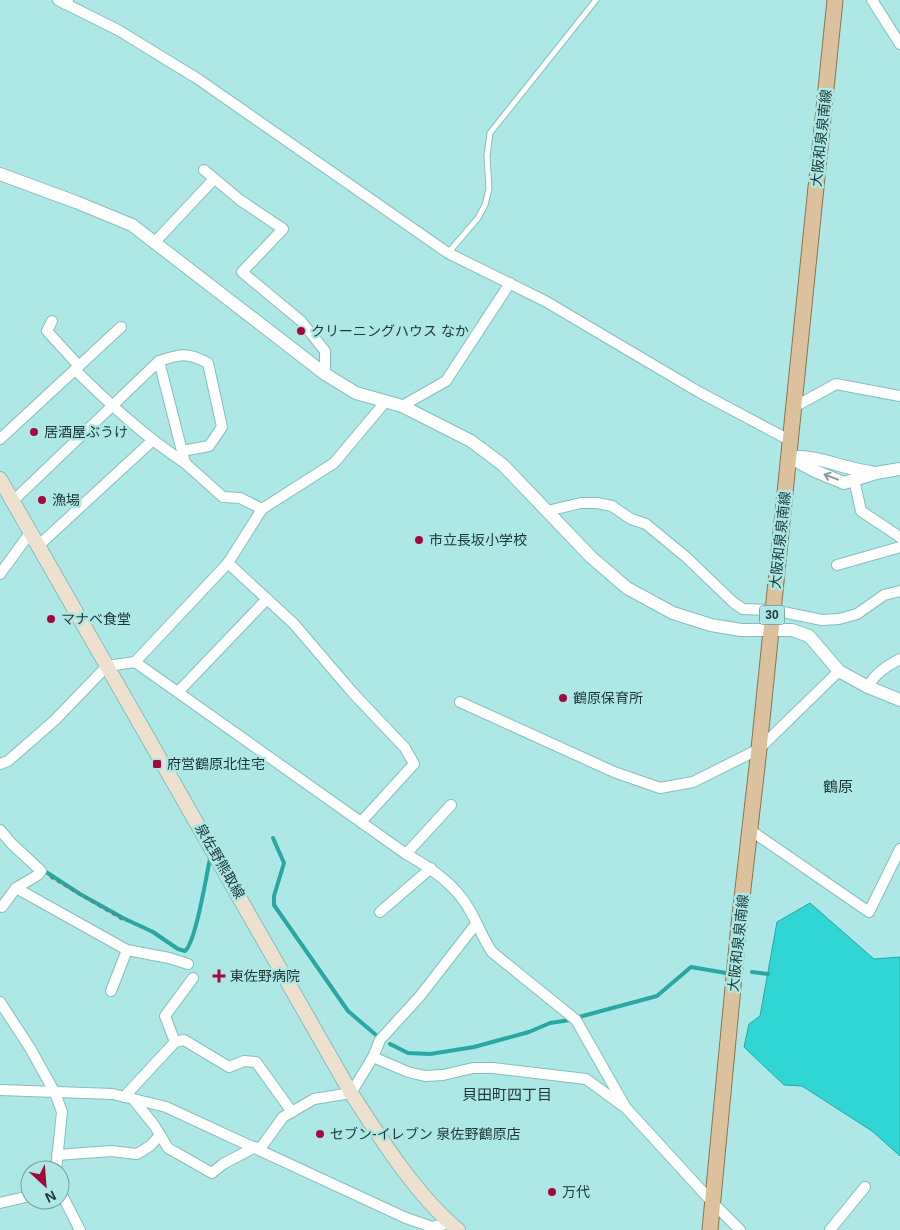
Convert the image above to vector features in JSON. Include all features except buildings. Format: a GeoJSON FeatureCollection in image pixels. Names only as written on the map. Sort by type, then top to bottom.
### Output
{"type":"FeatureCollection","features":[{"type":"Feature","properties":{"kind":"main road","name":"大阪和泉泉南線"},"geometry":{"type":"LineString","coordinates":[[710,1230],[738,933],[759,748],[835,0]]}},
{"type":"Feature","properties":{"kind":"main road","name":"泉佐野熊取線"},"geometry":{"type":"LineString","coordinates":[[0,479],[351,1093],[414,1183],[454,1227]]}},
{"type":"Feature","properties":{"kind":"street"},"geometry":{"type":"LineString","coordinates":[[872,0],[900,44]]}},
{"type":"Feature","properties":{"kind":"street"},"geometry":{"type":"LineString","coordinates":[[63,1],[118,30],[198,79],[448,253],[545,301],[699,392],[790,441]]}},
{"type":"Feature","properties":{"kind":"street"},"geometry":{"type":"LineString","coordinates":[[204,170],[240,200],[283,229],[242,272],[301,321],[325,351],[325,374]]}},
{"type":"Feature","properties":{"kind":"street"},"geometry":{"type":"LineString","coordinates":[[0,174],[76,202],[132,226],[325,374],[356,393],[402,406],[470,441],[503,465],[591,557],[628,588],[673,613],[711,625],[741,630],[792,630],[809,636],[839,671],[900,700]]}},
{"type":"Feature","properties":{"kind":"street"},"geometry":{"type":"LineString","coordinates":[[154,243],[214,179]]}},
{"type":"Feature","properties":{"kind":"street"},"geometry":{"type":"LineString","coordinates":[[402,406],[446,381],[510,283]]}},
{"type":"Feature","properties":{"kind":"street"},"geometry":{"type":"LineString","coordinates":[[52,321],[47,331],[77,368],[112,406],[152,441],[185,464],[223,497],[240,498],[262,508]]}},
{"type":"Feature","properties":{"kind":"street"},"geometry":{"type":"LineString","coordinates":[[0,439],[121,327]]}},
{"type":"Feature","properties":{"kind":"street"},"geometry":{"type":"LineString","coordinates":[[13,501],[159,361],[180,354],[208,363],[222,428],[209,446],[182,451]]}},
{"type":"Feature","properties":{"kind":"street"},"geometry":{"type":"LineString","coordinates":[[159,361],[185,464]]}},
{"type":"Feature","properties":{"kind":"street"},"geometry":{"type":"LineString","coordinates":[[794,406],[836,384],[900,396]]}},
{"type":"Feature","properties":{"kind":"street"},"geometry":{"type":"LineString","coordinates":[[0,764],[8,761],[55,720],[107,666],[135,662],[228,563],[262,508],[334,463],[386,401]]}},
{"type":"Feature","properties":{"kind":"street"},"geometry":{"type":"LineString","coordinates":[[38,546],[152,441]]}},
{"type":"Feature","properties":{"kind":"street"},"geometry":{"type":"LineString","coordinates":[[789,457],[804,456],[827,460],[849,469],[876,473]]}},
{"type":"Feature","properties":{"kind":"street"},"geometry":{"type":"LineString","coordinates":[[789,457],[815,471],[844,482],[876,473],[900,470]]}},
{"type":"Feature","properties":{"kind":"street"},"geometry":{"type":"LineString","coordinates":[[854,479],[861,511],[900,537]]}},
{"type":"Feature","properties":{"kind":"street"},"geometry":{"type":"LineString","coordinates":[[547,511],[581,503],[597,503],[612,506],[631,519],[646,524],[686,557],[734,603],[743,609],[773,610],[822,620],[839,619],[857,614],[884,596],[900,591]]}},
{"type":"Feature","properties":{"kind":"street"},"geometry":{"type":"LineString","coordinates":[[0,574],[30,533]]}},
{"type":"Feature","properties":{"kind":"street"},"geometry":{"type":"LineString","coordinates":[[837,565],[900,547]]}},
{"type":"Feature","properties":{"kind":"street"},"geometry":{"type":"LineString","coordinates":[[228,563],[294,624],[353,693],[405,748],[414,764],[361,822]]}},
{"type":"Feature","properties":{"kind":"street"},"geometry":{"type":"LineString","coordinates":[[178,692],[267,599]]}},
{"type":"Feature","properties":{"kind":"street"},"geometry":{"type":"LineString","coordinates":[[868,686],[872,678],[900,659]]}},
{"type":"Feature","properties":{"kind":"street"},"geometry":{"type":"LineString","coordinates":[[135,662],[406,854],[431,868],[461,897],[484,941],[492,952],[576,1020],[626,1108]]}},
{"type":"Feature","properties":{"kind":"street"},"geometry":{"type":"LineString","coordinates":[[460,702],[614,772],[660,788],[693,782],[759,748],[839,671]]}},
{"type":"Feature","properties":{"kind":"street"},"geometry":{"type":"LineString","coordinates":[[406,854],[451,805]]}},
{"type":"Feature","properties":{"kind":"street"},"geometry":{"type":"LineString","coordinates":[[0,830],[42,872],[16,888],[2,907]]}},
{"type":"Feature","properties":{"kind":"street"},"geometry":{"type":"LineString","coordinates":[[750,830],[869,912],[900,849]]}},
{"type":"Feature","properties":{"kind":"street"},"geometry":{"type":"LineString","coordinates":[[380,912],[431,868]]}},
{"type":"Feature","properties":{"kind":"street"},"geometry":{"type":"LineString","coordinates":[[16,888],[127,950],[169,958],[188,964]]}},
{"type":"Feature","properties":{"kind":"street"},"geometry":{"type":"LineString","coordinates":[[128,1098],[160,1134],[168,1148],[212,1173],[223,1164],[257,1148],[283,1117],[314,1100],[351,1093],[374,1057],[380,1040],[420,996],[476,924]]}},
{"type":"Feature","properties":{"kind":"street"},"geometry":{"type":"LineString","coordinates":[[111,991],[127,950]]}},
{"type":"Feature","properties":{"kind":"street"},"geometry":{"type":"LineString","coordinates":[[175,1042],[166,1016],[193,978]]}},
{"type":"Feature","properties":{"kind":"street"},"geometry":{"type":"LineString","coordinates":[[0,1002],[3,1014],[30,1048],[55,1093],[62,1112],[57,1160]]}},
{"type":"Feature","properties":{"kind":"street"},"geometry":{"type":"LineString","coordinates":[[128,1098],[175,1042],[184,1040],[229,1067],[244,1061],[256,1062],[292,1112]]}},
{"type":"Feature","properties":{"kind":"street"},"geometry":{"type":"LineString","coordinates":[[374,1057],[408,1072],[425,1076],[442,1076],[472,1068],[493,1068],[586,1079],[626,1108],[740,1230]]}},
{"type":"Feature","properties":{"kind":"street"},"geometry":{"type":"LineString","coordinates":[[0,1090],[113,1094],[166,1107],[406,1218],[432,1227],[454,1227]]}},
{"type":"Feature","properties":{"kind":"street"},"geometry":{"type":"LineString","coordinates":[[57,1155],[111,1151],[137,1154],[150,1146],[160,1134]]}},
{"type":"Feature","properties":{"kind":"street"},"geometry":{"type":"LineString","coordinates":[[830,1230],[865,1188]]}},
{"type":"Feature","properties":{"kind":"street"},"geometry":{"type":"LineString","coordinates":[[0,1203],[20,1198]]}},
{"type":"Feature","properties":{"kind":"street"},"geometry":{"type":"LineString","coordinates":[[69,1210],[80,1230]]}},
{"type":"Feature","properties":{"kind":"lane"},"geometry":{"type":"LineString","coordinates":[[448,253],[478,218],[485,205],[488,189],[487,156],[490,134],[596,0]]}},
{"type":"Feature","properties":{"kind":"path"},"geometry":{"type":"LineString","coordinates":[[42,872],[126,922]]}},
{"type":"Feature","properties":{"kind":"water"},"geometry":{"type":"Polygon","coordinates":[[[810,903],[874,959],[900,957],[900,1156],[872,1131],[802,1086],[784,1085],[744,1047],[749,1024],[760,1016],[777,922],[810,903]]]}},
{"type":"Feature","properties":{"kind":"waterway"},"geometry":{"type":"LineString","coordinates":[[273,838],[284,863],[274,896],[274,905],[348,1011],[376,1035]]}},
{"type":"Feature","properties":{"kind":"waterway"},"geometry":{"type":"LineString","coordinates":[[43,870],[80,894],[153,932],[178,949],[185,951],[197,922],[210,859]]}},
{"type":"Feature","properties":{"kind":"waterway"},"geometry":{"type":"LineString","coordinates":[[579,1017],[657,996],[691,967],[726,973]]}},
{"type":"Feature","properties":{"kind":"waterway"},"geometry":{"type":"LineString","coordinates":[[752,972],[768,974]]}},
{"type":"Feature","properties":{"kind":"waterway"},"geometry":{"type":"LineString","coordinates":[[390,1044],[408,1053],[430,1054],[474,1047],[529,1032],[550,1023],[570,1020]]}},
{"type":"Feature","properties":{"kind":"place","name":"クリーニングハウス なか"},"geometry":{"type":"Point","coordinates":[301,331]}},
{"type":"Feature","properties":{"kind":"place","name":"居酒屋ぶうけ"},"geometry":{"type":"Point","coordinates":[34,432]}},
{"type":"Feature","properties":{"kind":"place","name":"漁場"},"geometry":{"type":"Point","coordinates":[42,500]}},
{"type":"Feature","properties":{"kind":"place","name":"市立長坂小学校"},"geometry":{"type":"Point","coordinates":[419,540]}},
{"type":"Feature","properties":{"kind":"place","name":"マナベ食堂"},"geometry":{"type":"Point","coordinates":[51,619]}},
{"type":"Feature","properties":{"kind":"place","name":"鶴原保育所"},"geometry":{"type":"Point","coordinates":[563,698]}},
{"type":"Feature","properties":{"kind":"place","name":"府営鶴原北住宅"},"geometry":{"type":"Point","coordinates":[157,764]}},
{"type":"Feature","properties":{"kind":"place","name":"東佐野病院"},"geometry":{"type":"Point","coordinates":[219,976]}},
{"type":"Feature","properties":{"kind":"place","name":"セブン-イレブン 泉佐野鶴原店"},"geometry":{"type":"Point","coordinates":[320,1134]}},
{"type":"Feature","properties":{"kind":"place","name":"万代"},"geometry":{"type":"Point","coordinates":[552,1192]}},
{"type":"Feature","properties":{"kind":"district","name":"鶴原"},"geometry":{"type":"Point","coordinates":[838,786]}},
{"type":"Feature","properties":{"kind":"district","name":"貝田町四丁目"},"geometry":{"type":"Point","coordinates":[507,1094]}}]}
